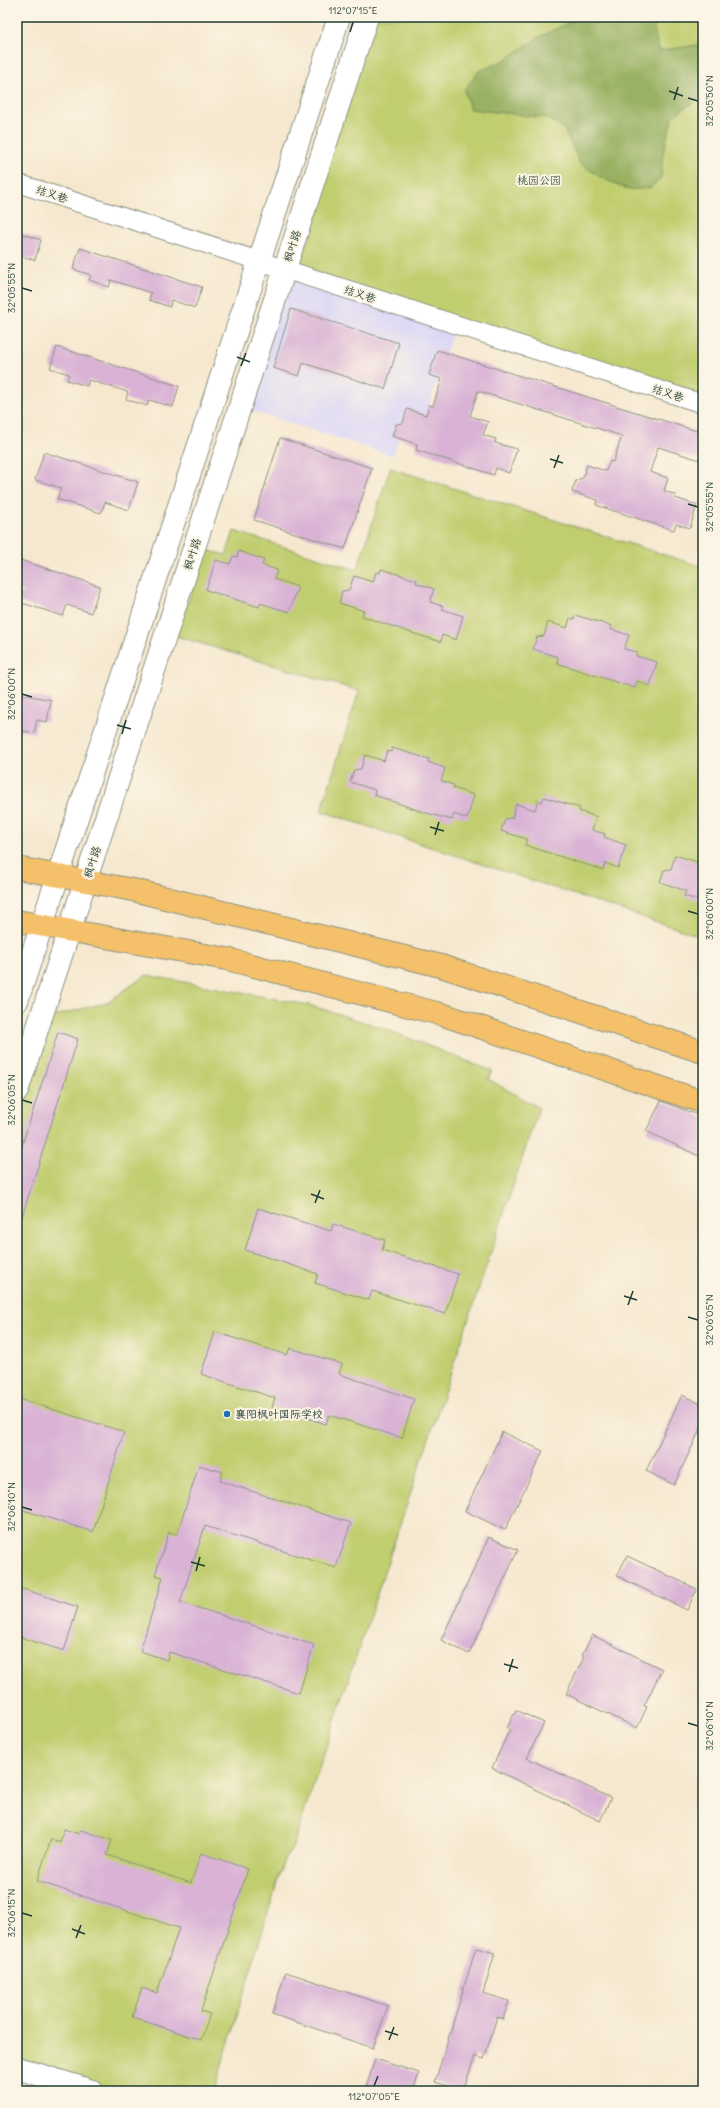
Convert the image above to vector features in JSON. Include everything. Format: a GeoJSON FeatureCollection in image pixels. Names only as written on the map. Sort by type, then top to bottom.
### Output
{"type":"FeatureCollection","features":[{"type":"Feature","properties":{"kind":"main road"},"geometry":{"type":"LineString","coordinates":[[17,868],[133,890],[441,966],[703,1052]]}},
{"type":"Feature","properties":{"kind":"main road"},"geometry":{"type":"LineString","coordinates":[[17,921],[228,959],[444,1015],[703,1102]]}},
{"type":"Feature","properties":{"kind":"street"},"geometry":{"type":"LineString","coordinates":[[17,1002],[339,17]]}},
{"type":"Feature","properties":{"kind":"street","name":"枫叶路"},"geometry":{"type":"LineString","coordinates":[[17,1091],[367,17]]}},
{"type":"Feature","properties":{"kind":"street","name":"结义巷"},"geometry":{"type":"LineString","coordinates":[[17,183],[703,404]]}},
{"type":"Feature","properties":{"kind":"street"},"geometry":{"type":"LineString","coordinates":[[17,2068],[92,2091]]}},
{"type":"Feature","properties":{"kind":"shaded area"},"geometry":{"type":"Polygon","coordinates":[[[285,269],[455,324],[426,415],[407,409],[403,423],[396,424],[392,436],[399,438],[393,456],[240,407],[285,269]]]}},
{"type":"Feature","properties":{"kind":"green space","name":"桃园公园"},"geometry":{"type":"Polygon","coordinates":[[[367,17],[703,17],[703,404],[285,269],[367,17]]]}},
{"type":"Feature","properties":{"kind":"green space"},"geometry":{"type":"Polygon","coordinates":[[[580,17],[620,17],[654,25],[658,51],[703,44],[703,95],[673,116],[663,153],[661,178],[650,188],[629,190],[602,178],[580,164],[564,129],[547,118],[470,109],[464,90],[479,71],[503,61],[539,37],[580,17]]]}},
{"type":"Feature","properties":{"kind":"green space"},"geometry":{"type":"Polygon","coordinates":[[[390,468],[703,567],[703,937],[321,811],[359,691],[176,636],[206,550],[226,555],[234,531],[357,570],[390,468]]]}},
{"type":"Feature","properties":{"kind":"green space","name":"襄阳枫叶国际学校"},"geometry":{"type":"Polygon","coordinates":[[[146,975],[309,1005],[383,1028],[492,1071],[488,1079],[539,1108],[292,1849],[284,1860],[214,2091],[108,2091],[17,2062],[17,1091],[39,1023],[55,1016],[108,1002],[146,975]]]}},
{"type":"Feature","properties":{"kind":"building"},"geometry":{"type":"Polygon","coordinates":[[[17,232],[41,240],[35,260],[17,255],[17,232]]]}},
{"type":"Feature","properties":{"kind":"building"},"geometry":{"type":"Polygon","coordinates":[[[80,248],[202,287],[195,308],[171,300],[170,307],[149,300],[151,293],[111,280],[109,287],[89,280],[91,275],[73,269],[80,248]]]}},
{"type":"Feature","properties":{"kind":"building"},"geometry":{"type":"Polygon","coordinates":[[[291,309],[399,343],[385,389],[303,363],[299,376],[273,368],[291,309]]]}},
{"type":"Feature","properties":{"kind":"building"},"geometry":{"type":"Polygon","coordinates":[[[57,347],[179,386],[173,407],[149,400],[147,406],[126,399],[128,392],[89,380],[87,386],[67,380],[69,374],[50,368],[57,347]]]}},
{"type":"Feature","properties":{"kind":"building"},"geometry":{"type":"Polygon","coordinates":[[[437,350],[703,433],[703,461],[658,447],[650,472],[668,478],[664,491],[676,495],[675,498],[697,505],[690,528],[676,524],[674,530],[596,505],[598,500],[572,492],[576,480],[583,478],[587,465],[606,471],[610,461],[613,462],[622,436],[478,391],[470,416],[488,422],[483,435],[496,439],[495,443],[517,449],[509,473],[496,468],[494,475],[416,450],[417,444],[392,436],[396,424],[403,423],[407,409],[426,415],[429,405],[433,406],[442,379],[429,375],[437,350]]]}},
{"type":"Feature","properties":{"kind":"building"},"geometry":{"type":"Polygon","coordinates":[[[280,438],[372,468],[345,549],[254,520],[280,438]]]}},
{"type":"Feature","properties":{"kind":"building"},"geometry":{"type":"Polygon","coordinates":[[[44,452],[138,482],[129,510],[105,502],[101,513],[57,499],[61,488],[35,480],[44,452]]]}},
{"type":"Feature","properties":{"kind":"building"},"geometry":{"type":"Polygon","coordinates":[[[239,551],[264,560],[262,565],[277,570],[274,579],[298,587],[289,612],[260,603],[259,607],[206,590],[216,560],[230,564],[233,556],[237,557],[239,551]]]}},
{"type":"Feature","properties":{"kind":"building"},"geometry":{"type":"Polygon","coordinates":[[[17,559],[100,586],[91,613],[67,605],[63,616],[19,602],[23,591],[17,589],[17,559]]]}},
{"type":"Feature","properties":{"kind":"building"},"geometry":{"type":"Polygon","coordinates":[[[381,569],[417,580],[416,583],[434,589],[430,602],[443,606],[442,609],[463,616],[456,640],[442,635],[441,642],[412,633],[362,616],[364,611],[339,603],[342,591],[349,590],[354,576],[373,582],[376,572],[380,573],[381,569]]]}},
{"type":"Feature","properties":{"kind":"building"},"geometry":{"type":"Polygon","coordinates":[[[575,615],[612,626],[610,629],[629,635],[624,649],[637,652],[636,656],[657,662],[650,686],[637,681],[635,688],[606,679],[557,663],[558,657],[533,649],[537,637],[544,636],[548,622],[567,628],[570,618],[574,619],[575,615]]]}},
{"type":"Feature","properties":{"kind":"building"},"geometry":{"type":"Polygon","coordinates":[[[17,693],[51,700],[47,722],[37,720],[34,733],[17,730],[17,693]]]}},
{"type":"Feature","properties":{"kind":"building"},"geometry":{"type":"Polygon","coordinates":[[[392,748],[429,759],[428,762],[445,768],[441,781],[454,785],[453,788],[474,795],[467,819],[454,814],[452,820],[423,812],[374,795],[375,790],[350,782],[354,770],[361,769],[365,755],[384,761],[387,751],[391,752],[392,748]]]}},
{"type":"Feature","properties":{"kind":"building"},"geometry":{"type":"Polygon","coordinates":[[[544,797],[580,808],[579,811],[597,817],[592,830],[605,834],[604,837],[626,845],[618,868],[605,863],[603,870],[574,861],[525,845],[527,839],[501,831],[505,819],[512,818],[516,804],[535,810],[538,800],[542,802],[544,797]]]}},
{"type":"Feature","properties":{"kind":"building"},"geometry":{"type":"Polygon","coordinates":[[[675,855],[703,864],[703,885],[698,900],[684,896],[686,891],[660,882],[664,870],[671,869],[675,855]]]}},
{"type":"Feature","properties":{"kind":"building"},"geometry":{"type":"Polygon","coordinates":[[[58,1032],[78,1039],[20,1223],[17,1222],[17,1161],[58,1032]]]}},
{"type":"Feature","properties":{"kind":"building"},"geometry":{"type":"Polygon","coordinates":[[[661,1101],[703,1117],[703,1158],[646,1131],[661,1101]]]}},
{"type":"Feature","properties":{"kind":"building"},"geometry":{"type":"Polygon","coordinates":[[[258,1208],[331,1231],[333,1224],[385,1240],[382,1250],[458,1274],[445,1314],[372,1291],[369,1300],[315,1283],[318,1274],[245,1250],[258,1208]]]}},
{"type":"Feature","properties":{"kind":"building"},"geometry":{"type":"Polygon","coordinates":[[[215,1332],[287,1355],[290,1348],[342,1364],[339,1374],[414,1399],[402,1438],[329,1415],[326,1424],[272,1407],[275,1398],[201,1374],[215,1332]]]}},
{"type":"Feature","properties":{"kind":"building"},"geometry":{"type":"Polygon","coordinates":[[[682,1395],[703,1405],[703,1423],[674,1485],[646,1471],[682,1395]]]}},
{"type":"Feature","properties":{"kind":"building"},"geometry":{"type":"Polygon","coordinates":[[[17,1398],[124,1432],[93,1532],[17,1508],[17,1398]]]}},
{"type":"Feature","properties":{"kind":"building"},"geometry":{"type":"Polygon","coordinates":[[[502,1432],[543,1451],[505,1530],[465,1511],[502,1432]]]}},
{"type":"Feature","properties":{"kind":"building"},"geometry":{"type":"Polygon","coordinates":[[[199,1465],[223,1472],[220,1481],[351,1523],[336,1568],[205,1526],[180,1602],[314,1645],[299,1693],[169,1652],[167,1660],[140,1651],[163,1577],[155,1575],[169,1532],[177,1534],[199,1465]]]}},
{"type":"Feature","properties":{"kind":"building"},"geometry":{"type":"Polygon","coordinates":[[[489,1537],[518,1550],[469,1654],[441,1640],[489,1537]]]}},
{"type":"Feature","properties":{"kind":"building"},"geometry":{"type":"Polygon","coordinates":[[[627,1556],[697,1589],[687,1610],[617,1576],[627,1556]]]}},
{"type":"Feature","properties":{"kind":"building"},"geometry":{"type":"Polygon","coordinates":[[[17,1587],[78,1607],[64,1651],[17,1636],[17,1587]]]}},
{"type":"Feature","properties":{"kind":"building"},"geometry":{"type":"Polygon","coordinates":[[[592,1635],[662,1669],[644,1706],[647,1707],[637,1728],[566,1694],[584,1657],[582,1656],[592,1635]]]}},
{"type":"Feature","properties":{"kind":"building"},"geometry":{"type":"Polygon","coordinates":[[[516,1710],[544,1723],[527,1758],[611,1798],[600,1821],[492,1768],[510,1729],[507,1728],[516,1710]]]}},
{"type":"Feature","properties":{"kind":"building"},"geometry":{"type":"Polygon","coordinates":[[[64,1829],[79,1834],[81,1830],[112,1840],[107,1855],[191,1883],[201,1853],[248,1869],[201,2011],[210,2014],[201,2040],[132,2017],[142,1988],[157,1993],[179,1928],[37,1881],[51,1839],[60,1842],[64,1829]]]}},
{"type":"Feature","properties":{"kind":"building"},"geometry":{"type":"Polygon","coordinates":[[[476,1948],[495,1953],[483,1993],[509,2001],[503,2019],[497,2017],[484,2059],[475,2056],[463,2091],[435,2082],[476,1948]]]}},
{"type":"Feature","properties":{"kind":"building"},"geometry":{"type":"Polygon","coordinates":[[[286,1972],[388,2006],[373,2048],[272,2014],[286,1972]]]}},
{"type":"Feature","properties":{"kind":"building"},"geometry":{"type":"Polygon","coordinates":[[[375,2059],[419,2073],[413,2091],[365,2091],[375,2059]]]}},
{"type":"Feature","properties":{"kind":"place","name":"襄阳枫叶国际学校"},"geometry":{"type":"Point","coordinates":[227,1414]}}]}
